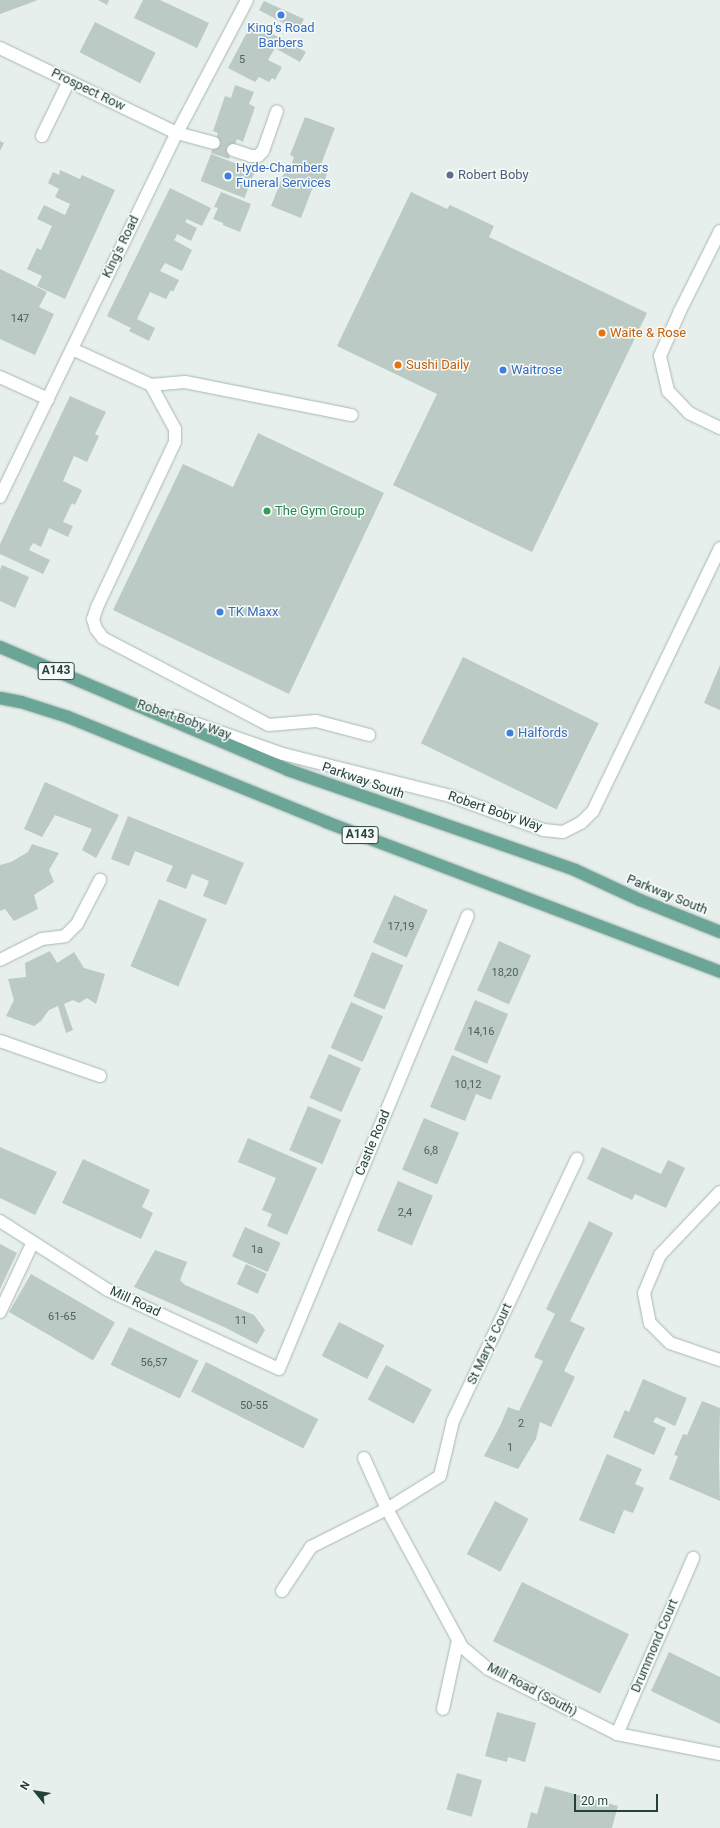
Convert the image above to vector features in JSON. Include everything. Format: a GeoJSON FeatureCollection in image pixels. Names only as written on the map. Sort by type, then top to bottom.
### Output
{"type":"FeatureCollection","features":[{"type":"Feature","properties":{"kind":"main road","name":"Parkway South"},"geometry":{"type":"LineString","coordinates":[[0,647],[288,770],[575,870],[640,900],[720,932]]}},
{"type":"Feature","properties":{"kind":"main road","name":"A143"},"geometry":{"type":"LineString","coordinates":[[0,698],[21,702],[68,717],[326,822],[720,972]]}},
{"type":"Feature","properties":{"kind":"street","name":"King's Road"},"geometry":{"type":"LineString","coordinates":[[0,498],[177,133],[247,0]]}},
{"type":"Feature","properties":{"kind":"street","name":"Prospect Row"},"geometry":{"type":"LineString","coordinates":[[0,48],[177,133],[214,143]]}},
{"type":"Feature","properties":{"kind":"street"},"geometry":{"type":"LineString","coordinates":[[42,136],[69,81]]}},
{"type":"Feature","properties":{"kind":"street"},"geometry":{"type":"LineString","coordinates":[[233,150],[251,156],[258,156],[263,151],[277,111]]}},
{"type":"Feature","properties":{"kind":"street"},"geometry":{"type":"LineString","coordinates":[[720,231],[680,311],[660,356],[668,391],[689,413],[720,428]]}},
{"type":"Feature","properties":{"kind":"street"},"geometry":{"type":"LineString","coordinates":[[72,349],[151,385],[185,382],[352,416]]}},
{"type":"Feature","properties":{"kind":"street"},"geometry":{"type":"LineString","coordinates":[[0,377],[48,399]]}},
{"type":"Feature","properties":{"kind":"street"},"geometry":{"type":"LineString","coordinates":[[151,385],[175,428],[175,442],[97,606],[94,619],[96,629],[103,638],[269,725],[316,721],[369,735]]}},
{"type":"Feature","properties":{"kind":"street","name":"Robert Boby Way"},"geometry":{"type":"LineString","coordinates":[[112,695],[283,754],[450,796],[544,830],[563,832],[581,823],[593,811],[720,548]]}},
{"type":"Feature","properties":{"kind":"street"},"geometry":{"type":"LineString","coordinates":[[0,960],[42,939],[65,936],[77,924],[100,880]]}},
{"type":"Feature","properties":{"kind":"street","name":"Castle Road"},"geometry":{"type":"LineString","coordinates":[[279,1369],[468,916]]}},
{"type":"Feature","properties":{"kind":"street"},"geometry":{"type":"LineString","coordinates":[[0,1041],[100,1076]]}},
{"type":"Feature","properties":{"kind":"street","name":"St Mary's Court"},"geometry":{"type":"LineString","coordinates":[[282,1591],[310,1547],[387,1509],[440,1476],[453,1421],[577,1159]]}},
{"type":"Feature","properties":{"kind":"street"},"geometry":{"type":"LineString","coordinates":[[720,1192],[660,1255],[644,1292],[650,1323],[670,1343],[720,1360]]}},
{"type":"Feature","properties":{"kind":"street","name":"Mill Road"},"geometry":{"type":"LineString","coordinates":[[0,1221],[108,1290],[279,1369]]}},
{"type":"Feature","properties":{"kind":"street"},"geometry":{"type":"LineString","coordinates":[[0,1312],[33,1242]]}},
{"type":"Feature","properties":{"kind":"street","name":"Mill Road (South)"},"geometry":{"type":"LineString","coordinates":[[364,1458],[387,1509],[462,1647],[488,1669],[617,1734],[720,1754]]}},
{"type":"Feature","properties":{"kind":"street","name":"Drummond Court"},"geometry":{"type":"LineString","coordinates":[[617,1734],[693,1558]]}},
{"type":"Feature","properties":{"kind":"street"},"geometry":{"type":"LineString","coordinates":[[443,1709],[458,1640]]}},
{"type":"Feature","properties":{"kind":"building"},"geometry":{"type":"Polygon","coordinates":[[[0,0],[38,0],[0,14],[0,0]]]}},
{"type":"Feature","properties":{"kind":"building"},"geometry":{"type":"Polygon","coordinates":[[[98,0],[109,0],[107,5],[98,0]]]}},
{"type":"Feature","properties":{"kind":"building"},"geometry":{"type":"Polygon","coordinates":[[[143,0],[160,0],[209,23],[197,48],[134,18],[143,0]]]}},
{"type":"Feature","properties":{"kind":"building","name":"King's Road Barbers"},"geometry":{"type":"Polygon","coordinates":[[[264,1],[304,19],[298,31],[259,10],[264,1]]]}},
{"type":"Feature","properties":{"kind":"building"},"geometry":{"type":"Polygon","coordinates":[[[95,22],[156,53],[140,83],[80,52],[95,22]]]}},
{"type":"Feature","properties":{"kind":"building"},"geometry":{"type":"Polygon","coordinates":[[[252,23],[306,52],[300,62],[275,48],[268,60],[282,67],[275,80],[272,78],[269,82],[259,77],[255,82],[228,68],[252,23]]]}},
{"type":"Feature","properties":{"kind":"building"},"geometry":{"type":"Polygon","coordinates":[[[235,85],[254,92],[249,104],[255,107],[243,142],[237,139],[229,159],[211,153],[218,133],[213,131],[225,96],[231,98],[235,85]]]}},
{"type":"Feature","properties":{"kind":"building"},"geometry":{"type":"Polygon","coordinates":[[[305,117],[335,128],[320,167],[328,170],[324,182],[316,179],[301,218],[271,206],[286,168],[290,169],[294,157],[290,155],[305,117]]]}},
{"type":"Feature","properties":{"kind":"building"},"geometry":{"type":"Polygon","coordinates":[[[0,141],[4,143],[0,151],[0,141]]]}},
{"type":"Feature","properties":{"kind":"building","name":"Hyde-Chambers Funeral Services"},"geometry":{"type":"Polygon","coordinates":[[[211,154],[255,171],[244,198],[201,181],[211,154]]]}},
{"type":"Feature","properties":{"kind":"building"},"geometry":{"type":"Polygon","coordinates":[[[60,170],[80,179],[82,175],[115,190],[65,299],[37,286],[42,276],[27,269],[37,248],[41,250],[52,226],[37,219],[44,205],[65,215],[70,204],[55,197],[59,189],[48,183],[53,172],[59,175],[60,170]]]}},
{"type":"Feature","properties":{"kind":"building"},"geometry":{"type":"Polygon","coordinates":[[[170,188],[211,208],[202,226],[187,219],[185,222],[197,228],[191,241],[177,234],[174,240],[192,250],[182,271],[165,263],[160,271],[179,280],[173,292],[171,290],[166,299],[150,292],[137,319],[155,328],[149,341],[129,331],[131,328],[107,316],[170,188]]]}},
{"type":"Feature","properties":{"kind":"building"},"geometry":{"type":"Polygon","coordinates":[[[221,192],[251,204],[240,232],[213,219],[218,208],[214,207],[221,192]]]}},
{"type":"Feature","properties":{"kind":"building","name":"Waitrose"},"geometry":{"type":"Polygon","coordinates":[[[411,192],[447,209],[450,205],[494,226],[489,237],[647,313],[532,552],[393,485],[437,394],[337,346],[411,192]]]}},
{"type":"Feature","properties":{"kind":"building"},"geometry":{"type":"Polygon","coordinates":[[[0,269],[47,292],[39,307],[54,314],[35,355],[0,339],[0,269]]]}},
{"type":"Feature","properties":{"kind":"building"},"geometry":{"type":"Polygon","coordinates":[[[70,396],[106,412],[95,434],[99,436],[87,462],[74,456],[63,481],[82,490],[75,505],[72,503],[63,522],[73,526],[68,537],[49,528],[41,547],[33,543],[29,550],[50,560],[43,574],[0,554],[0,544],[70,396]]]}},
{"type":"Feature","properties":{"kind":"building"},"geometry":{"type":"Polygon","coordinates":[[[258,433],[384,493],[289,694],[113,610],[183,464],[233,487],[258,433]]]}},
{"type":"Feature","properties":{"kind":"building"},"geometry":{"type":"Polygon","coordinates":[[[2,565],[29,577],[15,608],[0,601],[0,570],[2,565]]]}},
{"type":"Feature","properties":{"kind":"building","name":"Halfords"},"geometry":{"type":"Polygon","coordinates":[[[463,657],[599,723],[557,809],[421,743],[463,657]]]}},
{"type":"Feature","properties":{"kind":"building"},"geometry":{"type":"Polygon","coordinates":[[[720,665],[720,710],[704,703],[720,665]]]}},
{"type":"Feature","properties":{"kind":"building"},"geometry":{"type":"Polygon","coordinates":[[[45,782],[119,815],[96,858],[82,850],[92,829],[55,815],[42,837],[24,829],[45,782]]]}},
{"type":"Feature","properties":{"kind":"building"},"geometry":{"type":"Polygon","coordinates":[[[128,816],[244,863],[226,905],[203,896],[209,881],[192,874],[186,889],[166,881],[173,866],[135,851],[129,866],[111,859],[128,816]]]}},
{"type":"Feature","properties":{"kind":"building"},"geometry":{"type":"Polygon","coordinates":[[[32,844],[59,853],[49,870],[54,882],[34,895],[38,909],[14,921],[5,909],[0,911],[0,865],[11,862],[28,852],[32,844]]]}},
{"type":"Feature","properties":{"kind":"building"},"geometry":{"type":"Polygon","coordinates":[[[394,895],[428,910],[407,958],[373,943],[394,895]]]}},
{"type":"Feature","properties":{"kind":"building"},"geometry":{"type":"Polygon","coordinates":[[[159,899],[207,919],[178,987],[130,966],[159,899]]]}},
{"type":"Feature","properties":{"kind":"building"},"geometry":{"type":"Polygon","coordinates":[[[499,941],[531,955],[509,1005],[477,990],[499,941]]]}},
{"type":"Feature","properties":{"kind":"building"},"geometry":{"type":"Polygon","coordinates":[[[50,951],[57,963],[74,952],[84,968],[105,974],[96,1004],[87,998],[79,1003],[73,1000],[64,1004],[73,1030],[66,1033],[58,1006],[49,1010],[41,1021],[34,1026],[6,1016],[14,1000],[8,979],[26,977],[25,963],[50,951]]]}},
{"type":"Feature","properties":{"kind":"building"},"geometry":{"type":"Polygon","coordinates":[[[372,952],[403,965],[385,1009],[353,996],[372,952]]]}},
{"type":"Feature","properties":{"kind":"building"},"geometry":{"type":"Polygon","coordinates":[[[475,1000],[508,1014],[487,1064],[454,1050],[475,1000]]]}},
{"type":"Feature","properties":{"kind":"building"},"geometry":{"type":"Polygon","coordinates":[[[351,1002],[383,1016],[363,1062],[331,1048],[351,1002]]]}},
{"type":"Feature","properties":{"kind":"building"},"geometry":{"type":"Polygon","coordinates":[[[329,1054],[361,1068],[341,1112],[309,1098],[329,1054]]]}},
{"type":"Feature","properties":{"kind":"building"},"geometry":{"type":"Polygon","coordinates":[[[452,1055],[501,1076],[491,1100],[476,1094],[465,1121],[430,1107],[452,1055]]]}},
{"type":"Feature","properties":{"kind":"building"},"geometry":{"type":"Polygon","coordinates":[[[308,1106],[341,1120],[322,1164],[289,1150],[308,1106]]]}},
{"type":"Feature","properties":{"kind":"building"},"geometry":{"type":"Polygon","coordinates":[[[424,1118],[459,1133],[437,1184],[402,1170],[424,1118]]]}},
{"type":"Feature","properties":{"kind":"building"},"geometry":{"type":"Polygon","coordinates":[[[248,1138],[317,1168],[287,1235],[267,1226],[272,1214],[262,1210],[276,1178],[238,1162],[248,1138]]]}},
{"type":"Feature","properties":{"kind":"building"},"geometry":{"type":"Polygon","coordinates":[[[0,1147],[57,1172],[35,1215],[0,1198],[0,1147]]]}},
{"type":"Feature","properties":{"kind":"building"},"geometry":{"type":"Polygon","coordinates":[[[602,1147],[661,1174],[668,1160],[685,1168],[666,1208],[635,1194],[632,1200],[587,1179],[602,1147]]]}},
{"type":"Feature","properties":{"kind":"building"},"geometry":{"type":"Polygon","coordinates":[[[83,1159],[150,1190],[142,1207],[153,1213],[141,1239],[62,1203],[83,1159]]]}},
{"type":"Feature","properties":{"kind":"building"},"geometry":{"type":"Polygon","coordinates":[[[398,1181],[433,1196],[412,1246],[377,1231],[398,1181]]]}},
{"type":"Feature","properties":{"kind":"building"},"geometry":{"type":"Polygon","coordinates":[[[589,1221],[613,1233],[570,1321],[585,1328],[564,1371],[575,1377],[551,1427],[540,1422],[536,1439],[518,1469],[484,1456],[508,1407],[519,1411],[543,1361],[534,1357],[555,1314],[546,1309],[589,1221]]]}},
{"type":"Feature","properties":{"kind":"building"},"geometry":{"type":"Polygon","coordinates":[[[245,1227],[281,1243],[268,1272],[232,1256],[245,1227]]]}},
{"type":"Feature","properties":{"kind":"building"},"geometry":{"type":"Polygon","coordinates":[[[0,1244],[17,1253],[0,1289],[0,1244]]]}},
{"type":"Feature","properties":{"kind":"building"},"geometry":{"type":"Polygon","coordinates":[[[155,1250],[187,1262],[180,1280],[185,1285],[254,1315],[265,1330],[257,1344],[222,1326],[134,1287],[155,1250]]]}},
{"type":"Feature","properties":{"kind":"building"},"geometry":{"type":"Polygon","coordinates":[[[246,1264],[267,1274],[258,1294],[237,1284],[246,1264]]]}},
{"type":"Feature","properties":{"kind":"building"},"geometry":{"type":"Polygon","coordinates":[[[31,1274],[115,1322],[93,1361],[9,1312],[31,1274]]]}},
{"type":"Feature","properties":{"kind":"building"},"geometry":{"type":"Polygon","coordinates":[[[339,1322],[384,1345],[367,1379],[322,1356],[339,1322]]]}},
{"type":"Feature","properties":{"kind":"building"},"geometry":{"type":"Polygon","coordinates":[[[129,1327],[198,1361],[180,1399],[111,1365],[129,1327]]]}},
{"type":"Feature","properties":{"kind":"building"},"geometry":{"type":"Polygon","coordinates":[[[206,1362],[318,1419],[303,1449],[191,1391],[206,1362]]]}},
{"type":"Feature","properties":{"kind":"building"},"geometry":{"type":"Polygon","coordinates":[[[386,1365],[432,1389],[414,1424],[368,1399],[386,1365]]]}},
{"type":"Feature","properties":{"kind":"building"},"geometry":{"type":"Polygon","coordinates":[[[643,1379],[687,1398],[675,1426],[656,1417],[653,1422],[666,1428],[654,1455],[613,1437],[625,1410],[629,1412],[643,1379]]]}},
{"type":"Feature","properties":{"kind":"building"},"geometry":{"type":"Polygon","coordinates":[[[702,1401],[720,1408],[720,1501],[669,1479],[678,1456],[674,1455],[683,1434],[687,1435],[702,1401]]]}},
{"type":"Feature","properties":{"kind":"building"},"geometry":{"type":"Polygon","coordinates":[[[607,1454],[642,1469],[635,1484],[644,1488],[633,1513],[624,1510],[614,1534],[579,1520],[607,1454]]]}},
{"type":"Feature","properties":{"kind":"building"},"geometry":{"type":"Polygon","coordinates":[[[495,1501],[529,1519],[500,1572],[467,1554],[495,1501]]]}},
{"type":"Feature","properties":{"kind":"building"},"geometry":{"type":"Polygon","coordinates":[[[522,1582],[629,1634],[600,1693],[493,1641],[522,1582]]]}},
{"type":"Feature","properties":{"kind":"building"},"geometry":{"type":"Polygon","coordinates":[[[669,1652],[720,1677],[720,1724],[651,1691],[669,1652]]]}},
{"type":"Feature","properties":{"kind":"building"},"geometry":{"type":"Polygon","coordinates":[[[497,1712],[536,1723],[525,1762],[508,1757],[507,1762],[485,1756],[497,1712]]]}},
{"type":"Feature","properties":{"kind":"building"},"geometry":{"type":"Polygon","coordinates":[[[457,1773],[482,1780],[472,1817],[447,1810],[457,1773]]]}},
{"type":"Feature","properties":{"kind":"building"},"geometry":{"type":"Polygon","coordinates":[[[545,1786],[618,1806],[612,1828],[527,1828],[531,1812],[537,1814],[545,1786]]]}},
{"type":"Feature","properties":{"kind":"place","name":"King's Road Barbers"},"geometry":{"type":"Point","coordinates":[281,15]}},
{"type":"Feature","properties":{"kind":"place","name":"Robert Boby"},"geometry":{"type":"Point","coordinates":[450,175]}},
{"type":"Feature","properties":{"kind":"place","name":"Hyde-Chambers Funeral Services"},"geometry":{"type":"Point","coordinates":[228,176]}},
{"type":"Feature","properties":{"kind":"place","name":"Waite & Rose"},"geometry":{"type":"Point","coordinates":[602,333]}},
{"type":"Feature","properties":{"kind":"place","name":"Sushi Daily"},"geometry":{"type":"Point","coordinates":[398,365]}},
{"type":"Feature","properties":{"kind":"place","name":"Waitrose"},"geometry":{"type":"Point","coordinates":[503,370]}},
{"type":"Feature","properties":{"kind":"place","name":"The Gym Group"},"geometry":{"type":"Point","coordinates":[267,511]}},
{"type":"Feature","properties":{"kind":"place","name":"TK Maxx"},"geometry":{"type":"Point","coordinates":[220,612]}},
{"type":"Feature","properties":{"kind":"place","name":"Halfords"},"geometry":{"type":"Point","coordinates":[510,733]}}]}
